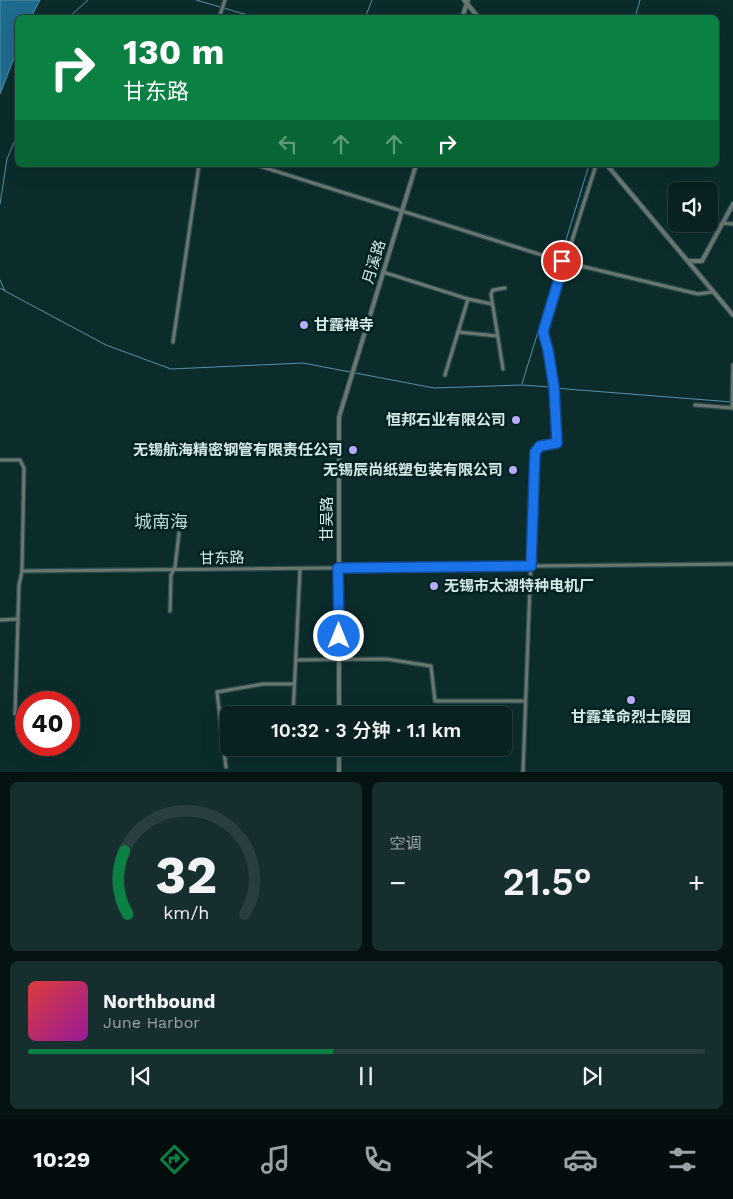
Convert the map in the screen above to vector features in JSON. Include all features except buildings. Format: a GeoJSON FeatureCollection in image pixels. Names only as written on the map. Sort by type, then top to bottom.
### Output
{"type":"FeatureCollection","features":[{"type":"Feature","properties":{"kind":"street"},"geometry":{"type":"LineString","coordinates":[[220,15],[225,0]]}},
{"type":"Feature","properties":{"kind":"street"},"geometry":{"type":"LineString","coordinates":[[463,15],[466,1]]}},
{"type":"Feature","properties":{"kind":"street"},"geometry":{"type":"LineString","coordinates":[[466,1],[477,15]]}},
{"type":"Feature","properties":{"kind":"street"},"geometry":{"type":"LineString","coordinates":[[173,342],[199,167]]}},
{"type":"Feature","properties":{"kind":"street"},"geometry":{"type":"LineString","coordinates":[[262,167],[558,260],[698,294],[713,292]]}},
{"type":"Feature","properties":{"kind":"street","name":"月溪路"},"geometry":{"type":"LineString","coordinates":[[351,385],[382,272],[415,167]]}},
{"type":"Feature","properties":{"kind":"street"},"geometry":{"type":"LineString","coordinates":[[523,772],[535,452],[540,446],[557,443],[554,387],[543,332],[563,261],[595,167]]}},
{"type":"Feature","properties":{"kind":"street"},"geometry":{"type":"LineString","coordinates":[[609,167],[733,314]]}},
{"type":"Feature","properties":{"kind":"street"},"geometry":{"type":"LineString","coordinates":[[688,261],[702,261],[733,204]]}},
{"type":"Feature","properties":{"kind":"street"},"geometry":{"type":"LineString","coordinates":[[723,222],[733,224]]}},
{"type":"Feature","properties":{"kind":"street"},"geometry":{"type":"LineString","coordinates":[[382,272],[468,299],[492,304]]}},
{"type":"Feature","properties":{"kind":"street"},"geometry":{"type":"LineString","coordinates":[[503,369],[491,292],[504,288]]}},
{"type":"Feature","properties":{"kind":"street"},"geometry":{"type":"LineString","coordinates":[[445,375],[468,299]]}},
{"type":"Feature","properties":{"kind":"street"},"geometry":{"type":"LineString","coordinates":[[458,332],[498,336]]}},
{"type":"Feature","properties":{"kind":"street"},"geometry":{"type":"LineString","coordinates":[[694,405],[733,407],[733,365]]}},
{"type":"Feature","properties":{"kind":"street","name":"甘吴路"},"geometry":{"type":"LineString","coordinates":[[339,706],[338,434],[339,417],[351,385]]}},
{"type":"Feature","properties":{"kind":"street"},"geometry":{"type":"LineString","coordinates":[[0,460],[20,460],[24,468],[22,570],[19,585],[14,714]]}},
{"type":"Feature","properties":{"kind":"street"},"geometry":{"type":"LineString","coordinates":[[170,611],[171,575],[179,533]]}},
{"type":"Feature","properties":{"kind":"street","name":"甘东路"},"geometry":{"type":"LineString","coordinates":[[22,570],[300,570],[422,566],[733,564]]}},
{"type":"Feature","properties":{"kind":"street"},"geometry":{"type":"LineString","coordinates":[[293,706],[300,570]]}},
{"type":"Feature","properties":{"kind":"street"},"geometry":{"type":"LineString","coordinates":[[0,620],[18,619]]}},
{"type":"Feature","properties":{"kind":"street"},"geometry":{"type":"LineString","coordinates":[[296,660],[386,659],[431,666],[435,702],[525,701]]}},
{"type":"Feature","properties":{"kind":"street"},"geometry":{"type":"LineString","coordinates":[[220,711],[217,692],[263,684],[294,684]]}},
{"type":"Feature","properties":{"kind":"street"},"geometry":{"type":"LineString","coordinates":[[225,756],[226,767]]}},
{"type":"Feature","properties":{"kind":"street"},"geometry":{"type":"LineString","coordinates":[[339,756],[339,772]]}},
{"type":"Feature","properties":{"kind":"water"},"geometry":{"type":"Polygon","coordinates":[[[0,0],[40,0],[32,15],[15,15],[15,55],[0,94],[0,0]]]}},
{"type":"Feature","properties":{"kind":"waterway"},"geometry":{"type":"LineString","coordinates":[[71,15],[88,0]]}},
{"type":"Feature","properties":{"kind":"waterway"},"geometry":{"type":"LineString","coordinates":[[196,0],[248,15]]}},
{"type":"Feature","properties":{"kind":"waterway"},"geometry":{"type":"LineString","coordinates":[[366,15],[372,0]]}},
{"type":"Feature","properties":{"kind":"waterway"},"geometry":{"type":"LineString","coordinates":[[636,15],[640,0]]}},
{"type":"Feature","properties":{"kind":"waterway"},"geometry":{"type":"LineString","coordinates":[[0,204],[7,159],[15,140]]}},
{"type":"Feature","properties":{"kind":"waterway"},"geometry":{"type":"LineString","coordinates":[[522,384],[588,167]]}},
{"type":"Feature","properties":{"kind":"waterway"},"geometry":{"type":"LineString","coordinates":[[0,280],[5,291],[0,288]]}},
{"type":"Feature","properties":{"kind":"waterway"},"geometry":{"type":"LineString","coordinates":[[5,291],[106,345],[171,369],[303,363],[434,388],[522,385],[550,387]]}},
{"type":"Feature","properties":{"kind":"waterway"},"geometry":{"type":"LineString","coordinates":[[554,388],[732,402]]}},
{"type":"Feature","properties":{"kind":"place","name":"甘露禅寺"},"geometry":{"type":"Point","coordinates":[304,325]}},
{"type":"Feature","properties":{"kind":"place","name":"恒邦石业有限公司"},"geometry":{"type":"Point","coordinates":[516,420]}},
{"type":"Feature","properties":{"kind":"place","name":"无锡航海精密钢管有限责任公司"},"geometry":{"type":"Point","coordinates":[353,450]}},
{"type":"Feature","properties":{"kind":"place","name":"无锡辰尚纸塑包装有限公司"},"geometry":{"type":"Point","coordinates":[513,470]}},
{"type":"Feature","properties":{"kind":"place","name":"无锡市太湖特种电机厂"},"geometry":{"type":"Point","coordinates":[434,586]}},
{"type":"Feature","properties":{"kind":"place","name":"甘露革命烈士陵园"},"geometry":{"type":"Point","coordinates":[631,700]}},
{"type":"Feature","properties":{"kind":"district","name":"城南海"},"geometry":{"type":"Point","coordinates":[161,522]}},
{"type":"Feature","properties":{"kind":"route"},"geometry":{"type":"LineString","coordinates":[[339,636],[338,568],[531,566],[534,527],[535,452],[540,446],[557,443],[556,399],[543,332],[564,262],[562,261]]}}]}
